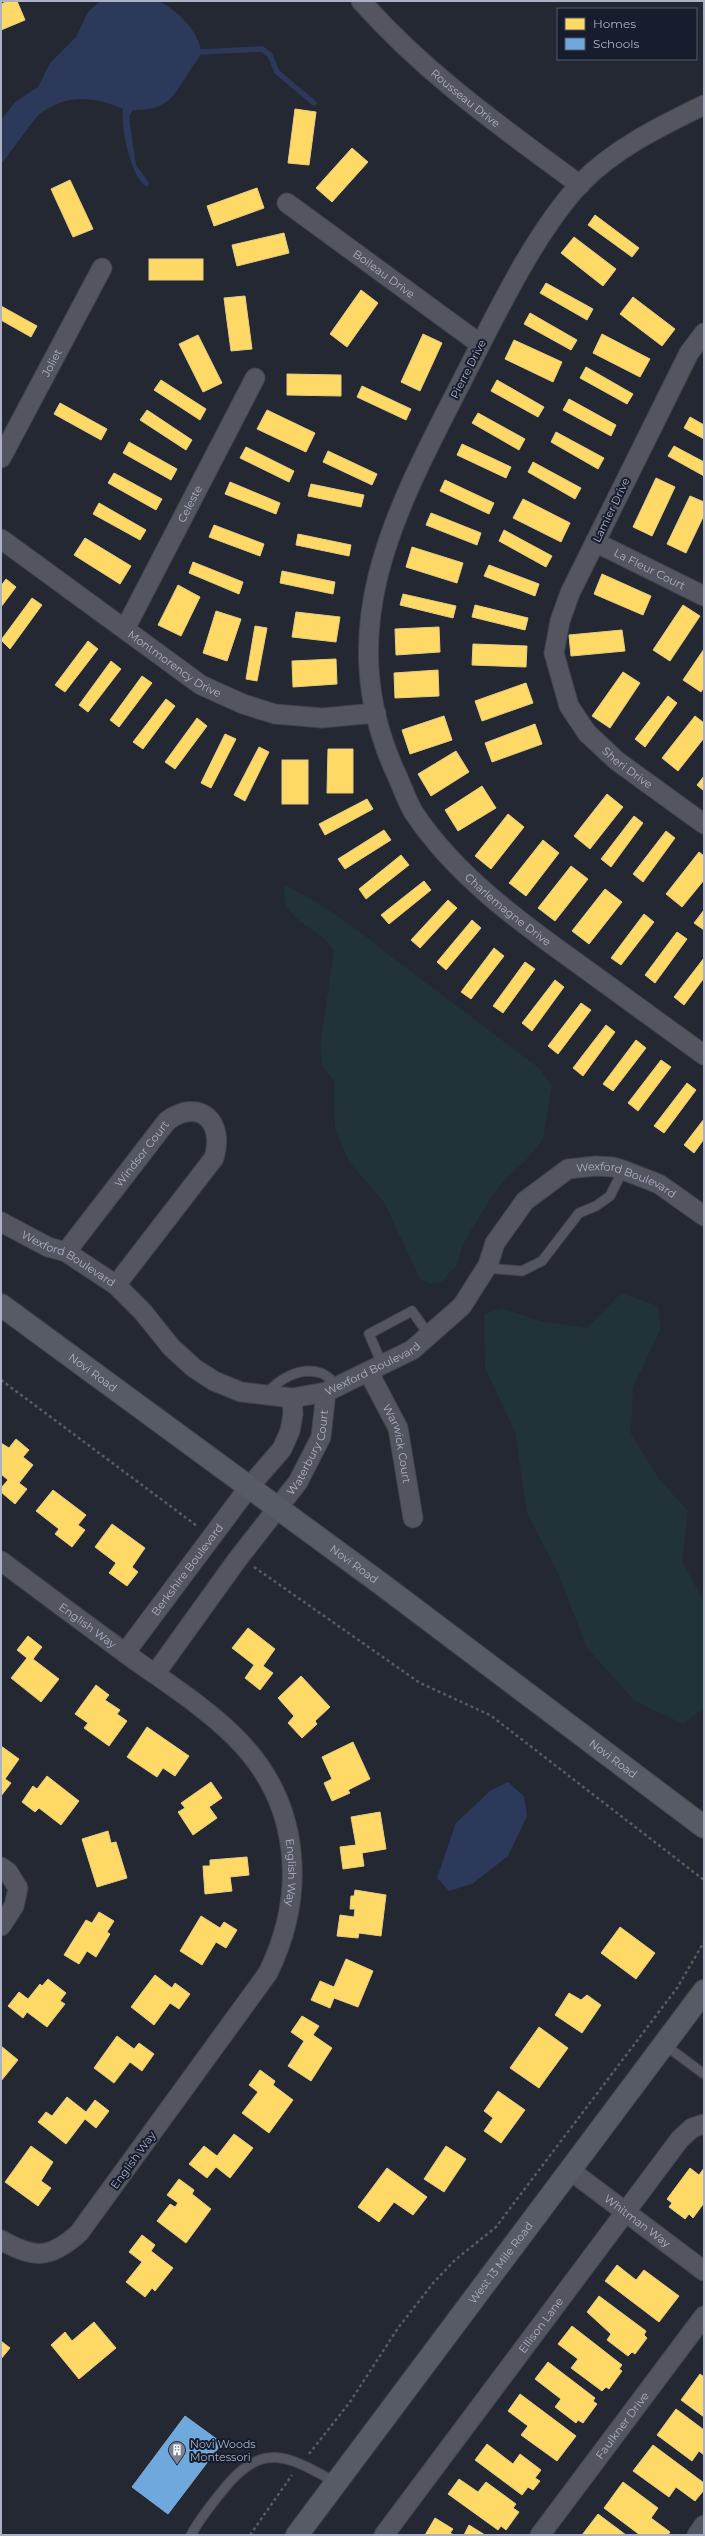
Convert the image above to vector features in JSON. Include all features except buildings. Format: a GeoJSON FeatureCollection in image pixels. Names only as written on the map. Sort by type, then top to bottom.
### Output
{"type":"FeatureCollection","features":[{"type":"Feature","properties":{"kind":"main road","name":"Novi Road"},"geometry":{"type":"LineString","coordinates":[[1,1305],[278,1509],[380,1582],[704,1827]]}},
{"type":"Feature","properties":{"kind":"main road","name":"West 13 Mile Road"},"geometry":{"type":"LineString","coordinates":[[298,2535],[704,1991]]}},
{"type":"Feature","properties":{"kind":"street","name":"Rousseau Drive"},"geometry":{"type":"LineString","coordinates":[[360,1],[395,39],[453,91],[580,185]]}},
{"type":"Feature","properties":{"kind":"street","name":"Pierre Drive"},"geometry":{"type":"LineString","coordinates":[[376,712],[369,683],[371,605],[385,548],[424,456],[480,344],[540,236],[580,185],[597,168],[651,132],[704,105]]}},
{"type":"Feature","properties":{"kind":"street","name":"Boileau Drive"},"geometry":{"type":"LineString","coordinates":[[287,203],[480,344]]}},
{"type":"Feature","properties":{"kind":"street","name":"Joliet"},"geometry":{"type":"LineString","coordinates":[[1,458],[102,268]]}},
{"type":"Feature","properties":{"kind":"street","name":"Lamier Drive"},"geometry":{"type":"LineString","coordinates":[[566,697],[554,653],[560,621],[570,593],[688,354],[704,332]]}},
{"type":"Feature","properties":{"kind":"street","name":"Celeste"},"geometry":{"type":"LineString","coordinates":[[125,629],[255,378]]}},
{"type":"Feature","properties":{"kind":"street","name":"Montmorency Drive"},"geometry":{"type":"LineString","coordinates":[[1,539],[201,685],[243,704],[275,714],[322,718],[376,712]]}},
{"type":"Feature","properties":{"kind":"street","name":"La Fleur Court"},"geometry":{"type":"LineString","coordinates":[[595,542],[704,596]]}},
{"type":"Feature","properties":{"kind":"street","name":"Sheri Drive"},"geometry":{"type":"LineString","coordinates":[[566,697],[586,733],[618,761],[704,824]]}},
{"type":"Feature","properties":{"kind":"street","name":"Charlemagne Drive"},"geometry":{"type":"LineString","coordinates":[[376,712],[383,743],[413,812],[456,865],[524,925],[704,1054]]}},
{"type":"Feature","properties":{"kind":"street","name":"Windsor Court"},"geometry":{"type":"LineString","coordinates":[[66,1252],[167,1121],[185,1112],[196,1111],[205,1115],[214,1122],[217,1134],[218,1146],[214,1158],[116,1285]]}},
{"type":"Feature","properties":{"kind":"street","name":"Wexford Boulevard"},"geometry":{"type":"LineString","coordinates":[[1,1222],[48,1247],[66,1252],[116,1285],[143,1312],[171,1347],[194,1368],[214,1381],[241,1392],[292,1398],[333,1389],[412,1350],[462,1306],[486,1268],[495,1243],[525,1201],[539,1189],[568,1169],[613,1166],[659,1184],[704,1216]]}},
{"type":"Feature","properties":{"kind":"street","name":"Warwick Court"},"geometry":{"type":"LineString","coordinates":[[376,1369],[398,1428],[413,1518]]}},
{"type":"Feature","properties":{"kind":"street","name":"Waterbury Court"},"geometry":{"type":"LineString","coordinates":[[278,1509],[315,1453],[321,1437],[333,1389]]}},
{"type":"Feature","properties":{"kind":"street","name":"Waterbury Court"},"geometry":{"type":"LineString","coordinates":[[249,1487],[282,1449],[293,1414],[292,1398]]}},
{"type":"Feature","properties":{"kind":"street","name":"Berkshire Boulevard"},"geometry":{"type":"LineString","coordinates":[[125,1653],[249,1487]]}},
{"type":"Feature","properties":{"kind":"street"},"geometry":{"type":"LineString","coordinates":[[155,1674],[237,1560],[278,1509]]}},
{"type":"Feature","properties":{"kind":"street","name":"English Way"},"geometry":{"type":"LineString","coordinates":[[1,1561],[155,1674],[236,1737],[268,1779],[282,1808],[291,1844],[294,1883],[292,1902],[278,1954],[256,1992],[79,2233],[63,2247],[44,2255],[21,2251],[1,2240]]}},
{"type":"Feature","properties":{"kind":"street"},"geometry":{"type":"LineString","coordinates":[[1,1867],[8,1872],[18,1888],[14,1906],[1,1926]]}},
{"type":"Feature","properties":{"kind":"street","name":"Ellison Lane"},"geometry":{"type":"LineString","coordinates":[[384,2535],[682,2136],[692,2128],[704,2124]]}},
{"type":"Feature","properties":{"kind":"street","name":"Whitman Way"},"geometry":{"type":"LineString","coordinates":[[571,2170],[704,2272]]}},
{"type":"Feature","properties":{"kind":"street","name":"Faulkner Drive"},"geometry":{"type":"LineString","coordinates":[[540,2535],[704,2316]]}},
{"type":"Feature","properties":{"kind":"street"},"geometry":{"type":"LineString","coordinates":[[697,2535],[704,2525]]}},
{"type":"Feature","properties":{"kind":"lane"},"geometry":{"type":"LineString","coordinates":[[486,1268],[522,1271],[542,1261],[579,1213],[596,1206],[610,1196],[623,1170]]}},
{"type":"Feature","properties":{"kind":"lane"},"geometry":{"type":"LineString","coordinates":[[376,1369],[369,1334],[412,1311],[429,1335]]}},
{"type":"Feature","properties":{"kind":"lane"},"geometry":{"type":"LineString","coordinates":[[265,1396],[275,1383],[290,1375],[305,1372],[321,1373],[333,1389]]}},
{"type":"Feature","properties":{"kind":"lane"},"geometry":{"type":"LineString","coordinates":[[665,2045],[704,2074]]}},
{"type":"Feature","properties":{"kind":"lane"},"geometry":{"type":"LineString","coordinates":[[191,2535],[198,2521],[238,2471],[255,2460],[270,2456],[301,2463],[337,2483]]}},
{"type":"Feature","properties":{"kind":"path"},"geometry":{"type":"LineString","coordinates":[[1,1380],[189,1518],[211,1539]]}},
{"type":"Feature","properties":{"kind":"path"},"geometry":{"type":"LineString","coordinates":[[237,1560],[262,1571],[420,1683],[490,1715],[704,1880]]}},
{"type":"Feature","properties":{"kind":"path"},"geometry":{"type":"LineString","coordinates":[[250,2535],[301,2463],[350,2402],[398,2328],[434,2282],[455,2260],[496,2227],[677,1988],[704,1942]]}},
{"type":"Feature","properties":{"kind":"shaded area"},"geometry":{"type":"Polygon","coordinates":[[[285,885],[323,906],[359,931],[539,1068],[552,1086],[543,1139],[528,1158],[504,1181],[492,1196],[463,1244],[457,1265],[441,1282],[429,1284],[420,1279],[384,1202],[349,1162],[335,1127],[334,1081],[322,1065],[320,1047],[334,951],[328,942],[301,922],[287,907],[284,897],[285,885]]]}},
{"type":"Feature","properties":{"kind":"shaded area"},"geometry":{"type":"Polygon","coordinates":[[[621,1293],[658,1306],[661,1328],[633,1387],[631,1434],[659,1479],[688,1511],[682,1561],[704,1602],[704,1708],[683,1724],[635,1701],[587,1648],[557,1571],[527,1513],[515,1432],[485,1368],[484,1314],[502,1308],[541,1321],[587,1328],[621,1293]]]}},
{"type":"Feature","properties":{"kind":"water"},"geometry":{"type":"Polygon","coordinates":[[[100,1],[158,1],[172,9],[185,21],[191,28],[199,43],[201,53],[199,58],[175,94],[169,100],[155,108],[133,110],[129,117],[136,165],[149,183],[147,187],[141,182],[136,173],[128,151],[123,127],[123,109],[101,101],[80,99],[71,100],[51,107],[41,113],[1,164],[1,120],[15,102],[38,87],[50,63],[76,37],[88,12],[100,1]]]}},
{"type":"Feature","properties":{"kind":"water"},"geometry":{"type":"Polygon","coordinates":[[[508,1782],[524,1796],[527,1816],[508,1856],[472,1884],[449,1891],[437,1878],[456,1823],[490,1791],[508,1782]]]}},
{"type":"Feature","properties":{"kind":"waterway"},"geometry":{"type":"LineString","coordinates":[[201,52],[262,49],[270,55],[277,72],[314,103]]}},
{"type":"Feature","properties":{"kind":"place","name":"Novi Woods Montessori"},"geometry":{"type":"Point","coordinates":[177,2465]}}]}
